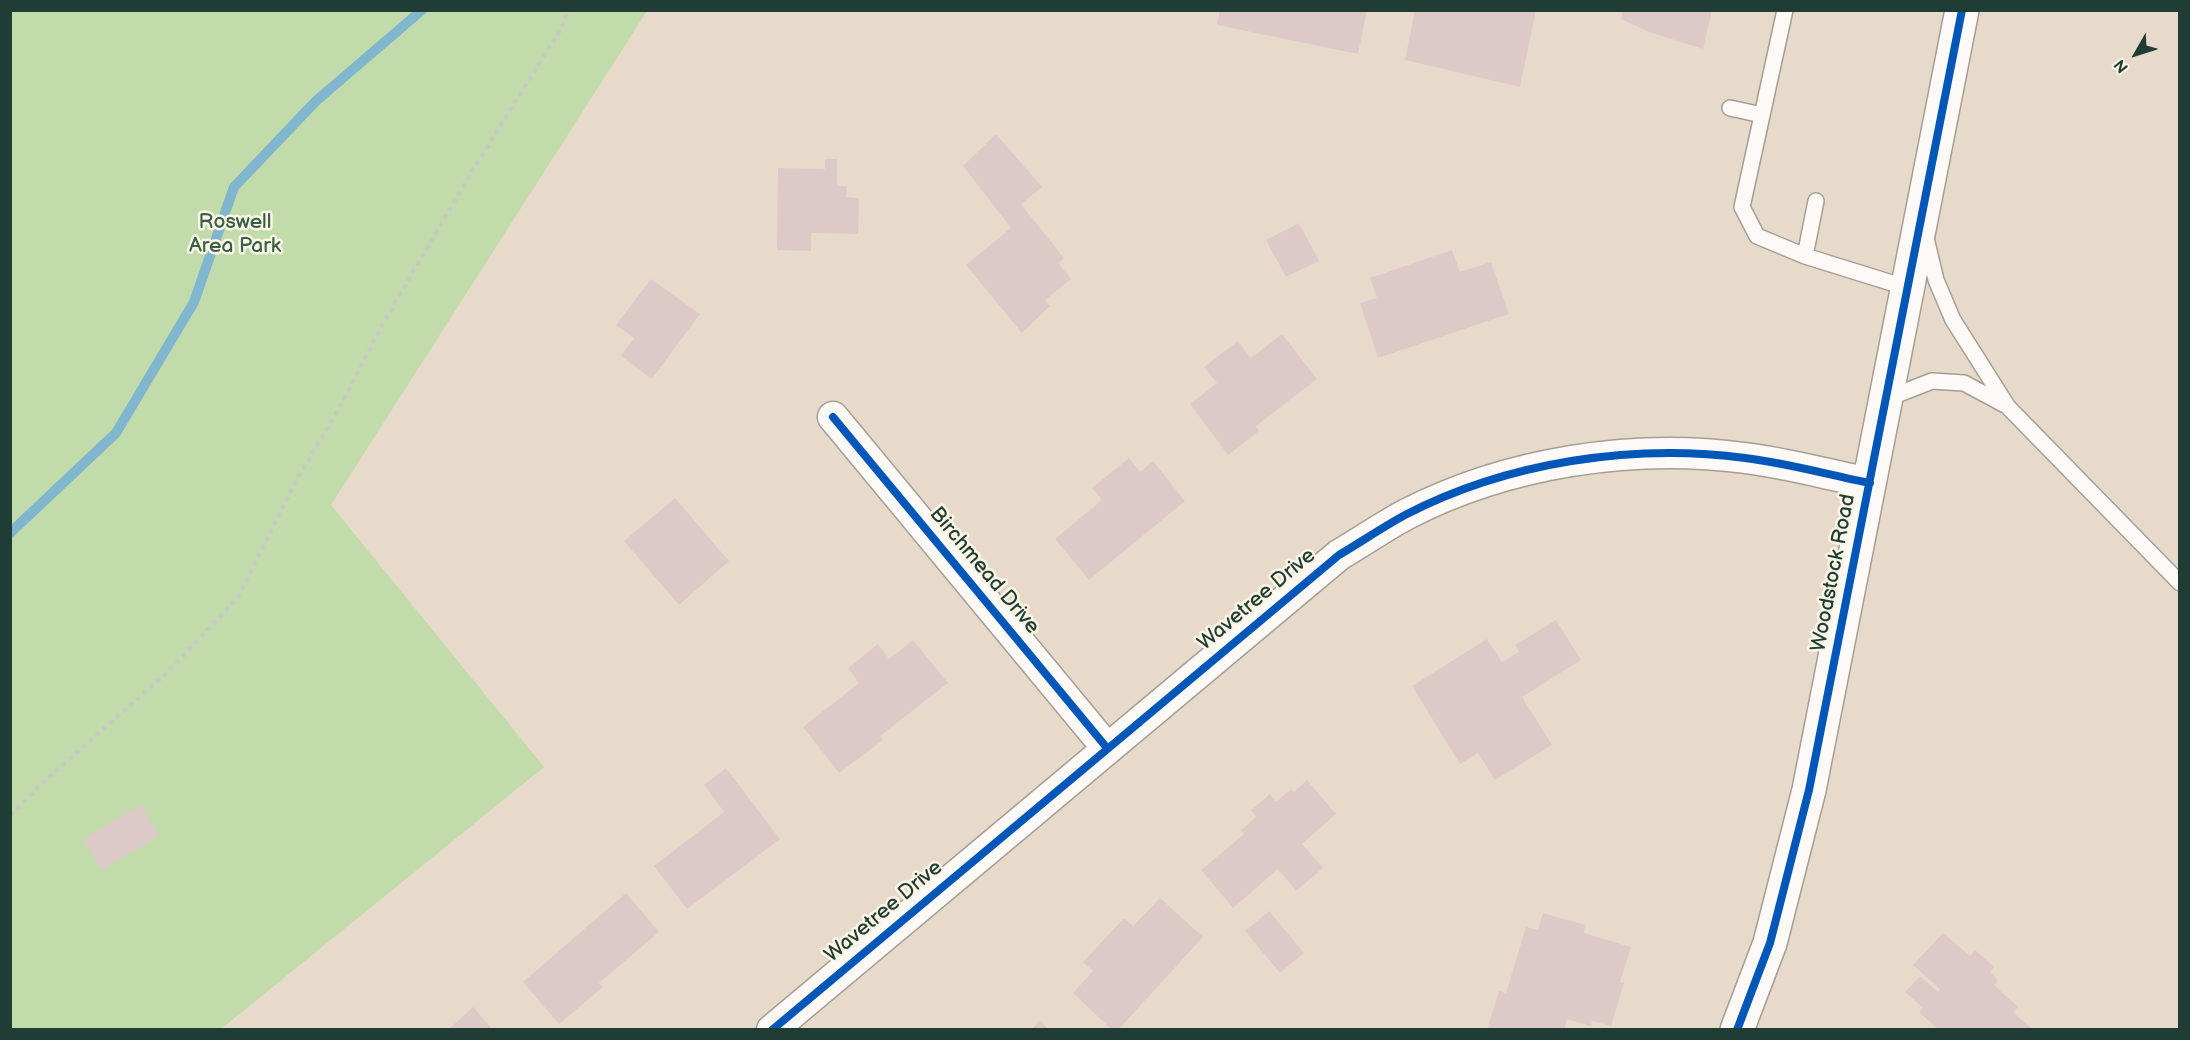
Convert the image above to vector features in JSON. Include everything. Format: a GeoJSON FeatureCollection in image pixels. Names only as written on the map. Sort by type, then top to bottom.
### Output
{"type":"FeatureCollection","features":[{"type":"Feature","properties":{"kind":"street","name":"Woodstock Road"},"geometry":{"type":"LineString","coordinates":[[1737,1029],[1770,943],[1809,790],[1962,10]]}},
{"type":"Feature","properties":{"kind":"street","name":"Birchmead Drive"},"geometry":{"type":"LineString","coordinates":[[833,417],[1107,748]]}},
{"type":"Feature","properties":{"kind":"street","name":"Wavetree Drive"},"geometry":{"type":"LineString","coordinates":[[772,1029],[1339,555],[1406,515],[1478,484],[1572,460],[1658,452],[1746,458],[1870,483]]}},
{"type":"Feature","properties":{"kind":"lane"},"geometry":{"type":"LineString","coordinates":[[1785,10],[1742,207],[1757,236],[1806,256],[1908,288]]}},
{"type":"Feature","properties":{"kind":"lane"},"geometry":{"type":"LineString","coordinates":[[1730,108],[1762,115]]}},
{"type":"Feature","properties":{"kind":"lane"},"geometry":{"type":"LineString","coordinates":[[1806,256],[1816,201]]}},
{"type":"Feature","properties":{"kind":"lane"},"geometry":{"type":"LineString","coordinates":[[1921,221],[1936,280],[1953,320],[2008,406],[2180,583]]}},
{"type":"Feature","properties":{"kind":"lane"},"geometry":{"type":"LineString","coordinates":[[1886,399],[1932,381],[1964,383],[2008,406]]}},
{"type":"Feature","properties":{"kind":"path"},"geometry":{"type":"LineString","coordinates":[[10,815],[48,778],[170,670],[238,597],[296,482],[338,410],[385,320],[474,168],[559,32],[569,10]]}},
{"type":"Feature","properties":{"kind":"green space","name":"Roswell Area Park"},"geometry":{"type":"Polygon","coordinates":[[[10,11],[647,11],[331,505],[544,767],[221,1029],[11,1029],[10,11]]]}},
{"type":"Feature","properties":{"kind":"building"},"geometry":{"type":"Polygon","coordinates":[[[1220,10],[1367,10],[1358,54],[1217,25],[1220,10]]]}},
{"type":"Feature","properties":{"kind":"building"},"geometry":{"type":"Polygon","coordinates":[[[1415,10],[1536,10],[1520,87],[1405,60],[1415,10]]]}},
{"type":"Feature","properties":{"kind":"building"},"geometry":{"type":"Polygon","coordinates":[[[1623,10],[1712,10],[1703,49],[1649,32],[1621,19],[1623,10]]]}},
{"type":"Feature","properties":{"kind":"building"},"geometry":{"type":"Polygon","coordinates":[[[996,134],[1042,187],[1021,204],[1064,258],[1058,263],[1071,279],[1045,300],[1050,306],[1022,333],[966,265],[1011,228],[963,166],[996,134]]]}},
{"type":"Feature","properties":{"kind":"building"},"geometry":{"type":"Polygon","coordinates":[[[825,159],[837,159],[837,186],[847,186],[846,197],[859,198],[858,234],[811,233],[811,251],[777,250],[778,168],[825,169],[825,159]]]}},
{"type":"Feature","properties":{"kind":"building"},"geometry":{"type":"Polygon","coordinates":[[[1299,223],[1319,261],[1286,277],[1266,240],[1299,223]]]}},
{"type":"Feature","properties":{"kind":"building"},"geometry":{"type":"Polygon","coordinates":[[[1452,250],[1460,272],[1491,262],[1509,314],[1378,358],[1360,303],[1377,298],[1370,278],[1452,250]]]}},
{"type":"Feature","properties":{"kind":"building"},"geometry":{"type":"Polygon","coordinates":[[[651,279],[700,314],[652,379],[621,356],[634,338],[616,325],[651,279]]]}},
{"type":"Feature","properties":{"kind":"building"},"geometry":{"type":"Polygon","coordinates":[[[1282,334],[1317,379],[1256,426],[1259,431],[1228,455],[1190,404],[1217,383],[1204,367],[1238,341],[1251,358],[1282,334]]]}},
{"type":"Feature","properties":{"kind":"building"},"geometry":{"type":"Polygon","coordinates":[[[1129,458],[1140,472],[1153,461],[1185,501],[1089,580],[1055,539],[1102,500],[1092,488],[1129,458]]]}},
{"type":"Feature","properties":{"kind":"building"},"geometry":{"type":"Polygon","coordinates":[[[675,498],[729,561],[679,605],[624,541],[675,498]]]}},
{"type":"Feature","properties":{"kind":"building"},"geometry":{"type":"Polygon","coordinates":[[[1556,620],[1581,660],[1522,697],[1552,745],[1495,780],[1478,753],[1460,764],[1412,686],[1487,639],[1502,662],[1519,652],[1515,645],[1556,620]]]}},
{"type":"Feature","properties":{"kind":"building"},"geometry":{"type":"Polygon","coordinates":[[[913,640],[948,683],[880,736],[883,740],[839,773],[803,727],[859,683],[848,668],[878,644],[889,659],[913,640]]]}},
{"type":"Feature","properties":{"kind":"building"},"geometry":{"type":"Polygon","coordinates":[[[726,768],[780,839],[687,909],[654,866],[724,812],[704,785],[726,768]]]}},
{"type":"Feature","properties":{"kind":"building"},"geometry":{"type":"Polygon","coordinates":[[[1307,780],[1336,814],[1302,844],[1323,868],[1296,891],[1278,869],[1233,908],[1201,870],[1244,834],[1241,830],[1256,817],[1251,810],[1270,794],[1276,802],[1291,789],[1294,792],[1307,780]]]}},
{"type":"Feature","properties":{"kind":"building"},"geometry":{"type":"Polygon","coordinates":[[[141,805],[159,836],[101,870],[83,839],[141,805]]]}},
{"type":"Feature","properties":{"kind":"building"},"geometry":{"type":"Polygon","coordinates":[[[626,893],[659,932],[599,983],[603,987],[559,1024],[523,982],[626,893]]]}},
{"type":"Feature","properties":{"kind":"building"},"geometry":{"type":"Polygon","coordinates":[[[1160,898],[1203,937],[1118,1030],[1112,1030],[1073,993],[1093,971],[1083,962],[1124,918],[1133,926],[1160,898]]]}},
{"type":"Feature","properties":{"kind":"building"},"geometry":{"type":"Polygon","coordinates":[[[1269,911],[1304,953],[1280,973],[1245,931],[1269,911]]]}},
{"type":"Feature","properties":{"kind":"building"},"geometry":{"type":"Polygon","coordinates":[[[1543,913],[1585,925],[1584,933],[1631,947],[1620,982],[1624,983],[1611,1026],[1592,1021],[1591,1026],[1567,1019],[1564,1030],[1487,1030],[1499,991],[1506,993],[1526,927],[1538,930],[1543,913]]]}},
{"type":"Feature","properties":{"kind":"building"},"geometry":{"type":"Polygon","coordinates":[[[1943,933],[1970,956],[1975,950],[1994,967],[1990,972],[1998,980],[1994,985],[2018,1007],[2013,1012],[2031,1028],[2029,1030],[1939,1030],[1919,1012],[1923,1008],[1905,992],[1920,976],[1938,992],[1940,989],[1913,965],[1943,933]]]}},
{"type":"Feature","properties":{"kind":"building"},"geometry":{"type":"Polygon","coordinates":[[[473,1007],[493,1030],[448,1030],[473,1007]]]}},
{"type":"Feature","properties":{"kind":"building"},"geometry":{"type":"Polygon","coordinates":[[[1040,1020],[1049,1030],[1031,1030],[1040,1020]]]}},
{"type":"Feature","properties":{"kind":"waterway"},"geometry":{"type":"LineString","coordinates":[[10,533],[116,433],[194,302],[234,187],[316,101],[422,10]]}},
{"type":"Feature","properties":{"kind":"cycle path"},"geometry":{"type":"LineString","coordinates":[[1737,1030],[1770,943],[1809,790],[1962,10]]}},
{"type":"Feature","properties":{"kind":"cycle path"},"geometry":{"type":"LineString","coordinates":[[833,417],[1107,748]]}},
{"type":"Feature","properties":{"kind":"cycle path"},"geometry":{"type":"LineString","coordinates":[[772,1030],[1339,555],[1405,515],[1485,482],[1571,461],[1615,455],[1659,453],[1745,458],[1870,483]]}}]}
